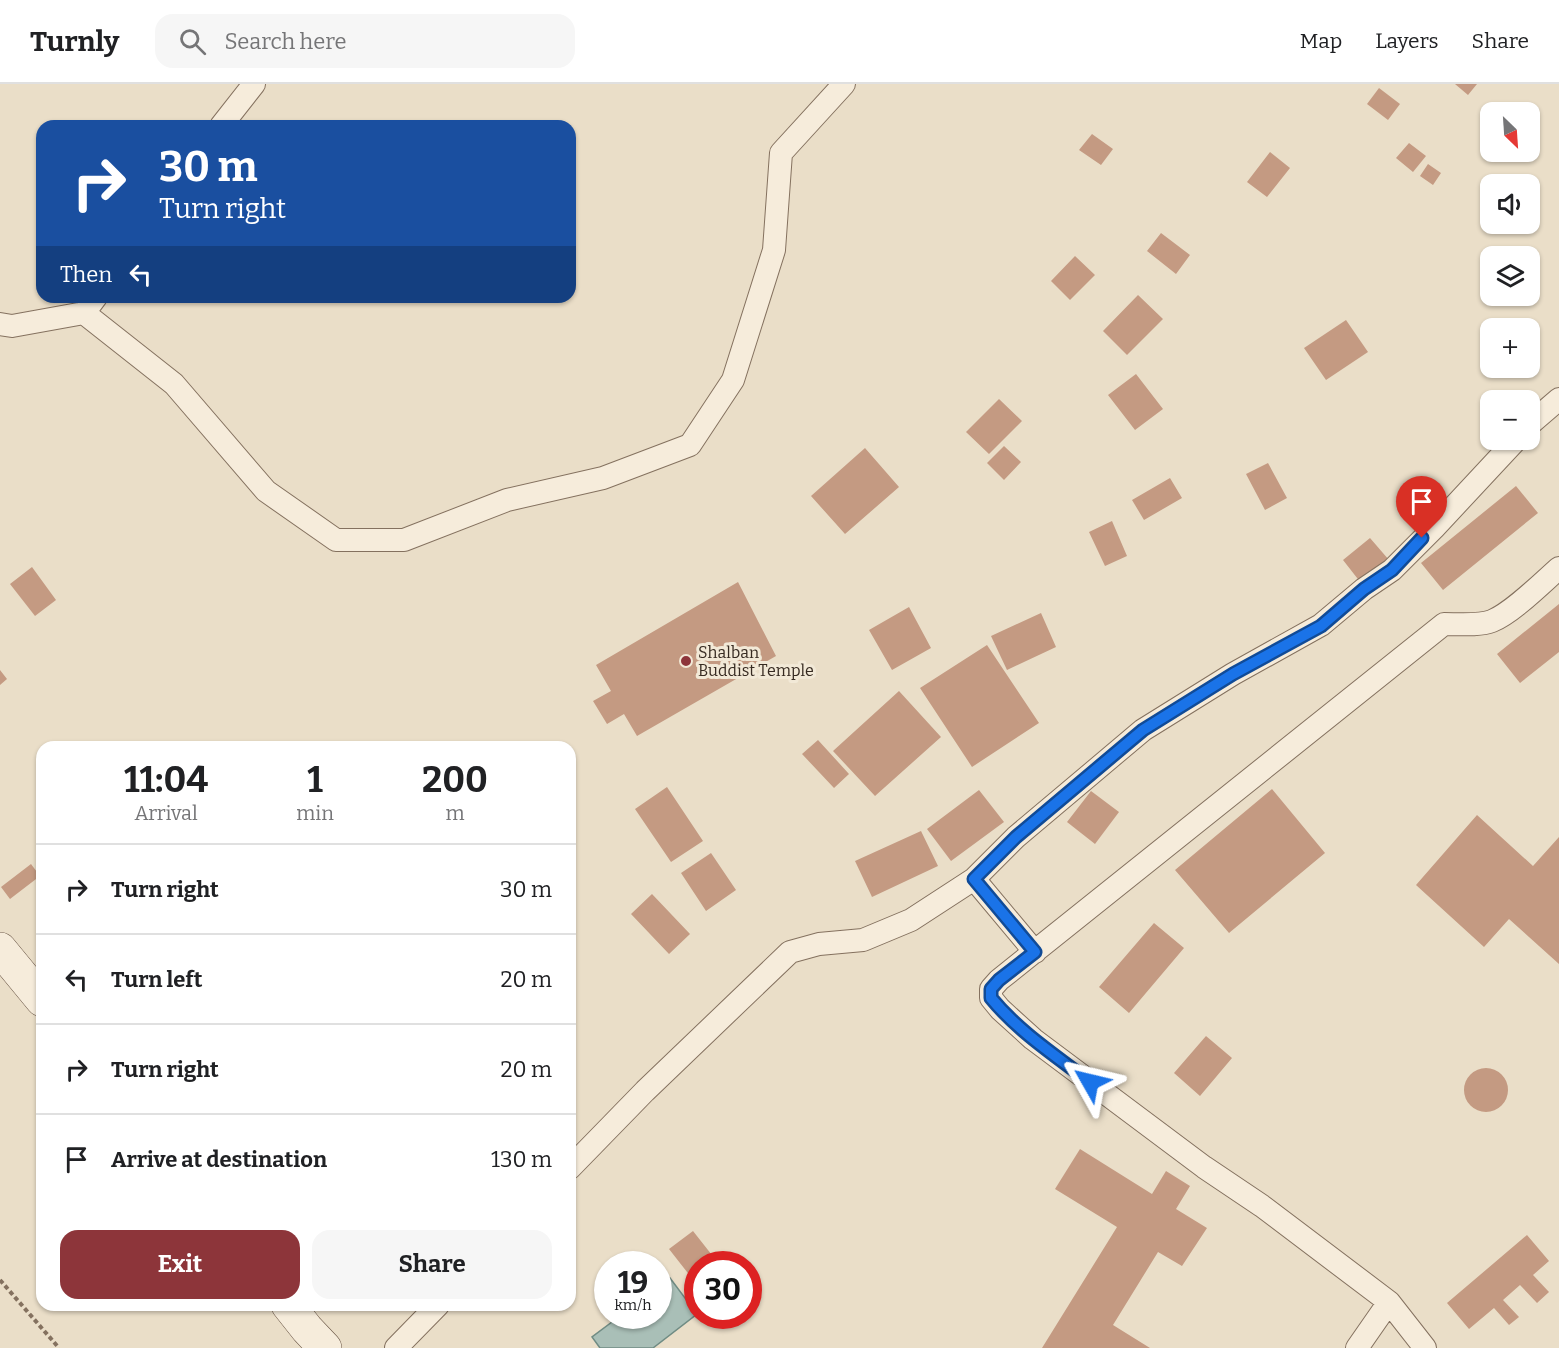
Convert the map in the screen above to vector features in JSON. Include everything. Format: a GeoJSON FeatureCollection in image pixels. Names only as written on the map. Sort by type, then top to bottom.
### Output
{"type":"FeatureCollection","features":[{"type":"Feature","properties":{"kind":"main road"},"geometry":{"type":"LineString","coordinates":[[0,949],[36,993]]}},
{"type":"Feature","properties":{"kind":"main road"},"geometry":{"type":"LineString","coordinates":[[293,1311],[325,1348]]}},
{"type":"Feature","properties":{"kind":"street"},"geometry":{"type":"LineString","coordinates":[[226,120],[255,84]]}},
{"type":"Feature","properties":{"kind":"street"},"geometry":{"type":"LineString","coordinates":[[0,324],[12,326],[90,305],[174,384],[266,491],[336,540],[404,540],[507,500],[603,478],[690,446],[734,380],[774,250],[781,153],[844,84]]}},
{"type":"Feature","properties":{"kind":"street"},"geometry":{"type":"LineString","coordinates":[[1540,415],[1559,399]]}},
{"type":"Feature","properties":{"kind":"street"},"geometry":{"type":"LineString","coordinates":[[576,1162],[645,1091],[790,952],[819,945],[863,940],[912,920],[974,879],[1016,837],[1143,730],[1233,674],[1321,626],[1364,589],[1392,570],[1507,450]]}},
{"type":"Feature","properties":{"kind":"street"},"geometry":{"type":"LineString","coordinates":[[1425,1348],[1389,1302],[1033,1039],[1000,1009],[991,998],[991,989],[999,980],[1444,624],[1491,622],[1512,609],[1559,568]]}},
{"type":"Feature","properties":{"kind":"street"},"geometry":{"type":"LineString","coordinates":[[974,879],[1035,952]]}},
{"type":"Feature","properties":{"kind":"street"},"geometry":{"type":"LineString","coordinates":[[1357,1348],[1389,1302]]}},
{"type":"Feature","properties":{"kind":"street"},"geometry":{"type":"LineString","coordinates":[[396,1348],[432,1311]]}},
{"type":"Feature","properties":{"kind":"path"},"geometry":{"type":"LineString","coordinates":[[0,1280],[59,1348]]}},
{"type":"Feature","properties":{"kind":"water"},"geometry":{"type":"Polygon","coordinates":[[[672,1281],[684,1297],[684,1324],[653,1348],[600,1348],[592,1337],[603,1329],[672,1329],[672,1281]]]}},
{"type":"Feature","properties":{"kind":"building"},"geometry":{"type":"Polygon","coordinates":[[[1455,84],[1477,84],[1468,95],[1455,84]]]}},
{"type":"Feature","properties":{"kind":"building"},"geometry":{"type":"Polygon","coordinates":[[[1379,88],[1400,104],[1388,120],[1367,104],[1379,88]]]}},
{"type":"Feature","properties":{"kind":"building"},"geometry":{"type":"Polygon","coordinates":[[[1092,134],[1113,149],[1101,165],[1079,150],[1092,134]]]}},
{"type":"Feature","properties":{"kind":"building"},"geometry":{"type":"Polygon","coordinates":[[[1409,143],[1426,156],[1413,172],[1396,158],[1409,143]]]}},
{"type":"Feature","properties":{"kind":"building"},"geometry":{"type":"Polygon","coordinates":[[[1270,152],[1290,168],[1267,197],[1247,182],[1270,152]]]}},
{"type":"Feature","properties":{"kind":"building"},"geometry":{"type":"Polygon","coordinates":[[[1428,164],[1441,173],[1433,185],[1420,176],[1428,164]]]}},
{"type":"Feature","properties":{"kind":"building"},"geometry":{"type":"Polygon","coordinates":[[[1161,233],[1190,255],[1176,274],[1147,251],[1161,233]]]}},
{"type":"Feature","properties":{"kind":"building"},"geometry":{"type":"Polygon","coordinates":[[[1075,256],[1095,275],[1070,300],[1051,281],[1075,256]]]}},
{"type":"Feature","properties":{"kind":"building"},"geometry":{"type":"Polygon","coordinates":[[[1138,295],[1163,319],[1127,355],[1103,331],[1138,295]]]}},
{"type":"Feature","properties":{"kind":"building"},"geometry":{"type":"Polygon","coordinates":[[[1346,320],[1368,352],[1326,380],[1304,348],[1346,320]]]}},
{"type":"Feature","properties":{"kind":"building"},"geometry":{"type":"Polygon","coordinates":[[[1136,374],[1163,409],[1135,430],[1108,395],[1136,374]]]}},
{"type":"Feature","properties":{"kind":"building"},"geometry":{"type":"Polygon","coordinates":[[[999,399],[1022,421],[989,454],[966,432],[999,399]]]}},
{"type":"Feature","properties":{"kind":"building"},"geometry":{"type":"Polygon","coordinates":[[[1004,446],[1021,462],[1004,480],[987,463],[1004,446]]]}},
{"type":"Feature","properties":{"kind":"building"},"geometry":{"type":"Polygon","coordinates":[[[865,448],[899,487],[845,534],[811,496],[865,448]]]}},
{"type":"Feature","properties":{"kind":"building"},"geometry":{"type":"Polygon","coordinates":[[[1268,463],[1287,498],[1265,510],[1246,474],[1268,463]]]}},
{"type":"Feature","properties":{"kind":"building"},"geometry":{"type":"Polygon","coordinates":[[[1170,478],[1182,498],[1144,520],[1132,500],[1170,478]]]}},
{"type":"Feature","properties":{"kind":"building"},"geometry":{"type":"Polygon","coordinates":[[[1516,486],[1538,513],[1443,590],[1421,563],[1516,486]]]}},
{"type":"Feature","properties":{"kind":"building"},"geometry":{"type":"Polygon","coordinates":[[[1112,521],[1127,556],[1105,566],[1089,532],[1112,521]]]}},
{"type":"Feature","properties":{"kind":"building"},"geometry":{"type":"Polygon","coordinates":[[[1370,538],[1389,560],[1361,583],[1343,560],[1370,538]]]}},
{"type":"Feature","properties":{"kind":"building"},"geometry":{"type":"Polygon","coordinates":[[[32,567],[56,600],[35,616],[10,584],[32,567]]]}},
{"type":"Feature","properties":{"kind":"building","name":"Shalban Buddist Temple"},"geometry":{"type":"Polygon","coordinates":[[[738,582],[776,656],[637,736],[624,714],[607,724],[593,701],[611,691],[596,665],[738,582]]]}},
{"type":"Feature","properties":{"kind":"building"},"geometry":{"type":"Polygon","coordinates":[[[1559,604],[1559,652],[1520,683],[1497,654],[1559,604]]]}},
{"type":"Feature","properties":{"kind":"building"},"geometry":{"type":"Polygon","coordinates":[[[909,607],[931,648],[892,670],[869,630],[909,607]]]}},
{"type":"Feature","properties":{"kind":"building"},"geometry":{"type":"Polygon","coordinates":[[[1041,613],[1056,647],[1007,670],[991,636],[1041,613]]]}},
{"type":"Feature","properties":{"kind":"building"},"geometry":{"type":"Polygon","coordinates":[[[987,645],[1039,723],[972,767],[920,688],[987,645]]]}},
{"type":"Feature","properties":{"kind":"building"},"geometry":{"type":"Polygon","coordinates":[[[0,670],[7,679],[0,685],[0,670]]]}},
{"type":"Feature","properties":{"kind":"building"},"geometry":{"type":"Polygon","coordinates":[[[899,691],[941,737],[875,796],[833,751],[899,691]]]}},
{"type":"Feature","properties":{"kind":"building"},"geometry":{"type":"Polygon","coordinates":[[[818,740],[849,774],[834,788],[802,754],[818,740]]]}},
{"type":"Feature","properties":{"kind":"building"},"geometry":{"type":"Polygon","coordinates":[[[667,787],[703,841],[671,862],[635,809],[667,787]]]}},
{"type":"Feature","properties":{"kind":"building"},"geometry":{"type":"Polygon","coordinates":[[[1272,789],[1325,853],[1229,933],[1175,870],[1272,789]]]}},
{"type":"Feature","properties":{"kind":"building"},"geometry":{"type":"Polygon","coordinates":[[[979,790],[1004,822],[951,861],[927,829],[979,790]]]}},
{"type":"Feature","properties":{"kind":"building"},"geometry":{"type":"Polygon","coordinates":[[[1091,791],[1119,812],[1095,844],[1067,822],[1091,791]]]}},
{"type":"Feature","properties":{"kind":"building"},"geometry":{"type":"Polygon","coordinates":[[[1477,815],[1533,866],[1559,837],[1559,964],[1509,919],[1484,947],[1416,885],[1477,815]]]}},
{"type":"Feature","properties":{"kind":"building"},"geometry":{"type":"Polygon","coordinates":[[[921,831],[938,866],[872,897],[855,861],[921,831]]]}},
{"type":"Feature","properties":{"kind":"building"},"geometry":{"type":"Polygon","coordinates":[[[711,853],[736,890],[706,911],[681,873],[711,853]]]}},
{"type":"Feature","properties":{"kind":"building"},"geometry":{"type":"Polygon","coordinates":[[[31,864],[36,871],[36,879],[10,899],[1,887],[31,864]]]}},
{"type":"Feature","properties":{"kind":"building"},"geometry":{"type":"Polygon","coordinates":[[[652,894],[690,934],[669,954],[631,914],[652,894]]]}},
{"type":"Feature","properties":{"kind":"building"},"geometry":{"type":"Polygon","coordinates":[[[1154,923],[1184,948],[1129,1013],[1099,987],[1154,923]]]}},
{"type":"Feature","properties":{"kind":"building"},"geometry":{"type":"Polygon","coordinates":[[[1206,1036],[1232,1058],[1200,1096],[1174,1073],[1206,1036]]]}},
{"type":"Feature","properties":{"kind":"building"},"geometry":{"type":"Polygon","coordinates":[[[1486,1068],[1501,1075],[1508,1090],[1501,1105],[1486,1112],[1471,1105],[1464,1090],[1471,1075],[1486,1068]]]}},
{"type":"Feature","properties":{"kind":"building"},"geometry":{"type":"Polygon","coordinates":[[[1080,1149],[1152,1194],[1166,1171],[1190,1186],[1176,1209],[1207,1228],[1182,1266],[1158,1252],[1113,1325],[1150,1348],[1042,1348],[1117,1227],[1055,1189],[1080,1149]]]}},
{"type":"Feature","properties":{"kind":"building"},"geometry":{"type":"Polygon","coordinates":[[[693,1231],[709,1251],[684,1251],[684,1268],[669,1249],[693,1231]]]}},
{"type":"Feature","properties":{"kind":"building"},"geometry":{"type":"Polygon","coordinates":[[[1527,1235],[1549,1261],[1533,1275],[1549,1292],[1537,1303],[1520,1285],[1503,1300],[1519,1317],[1509,1325],[1494,1308],[1469,1329],[1447,1303],[1527,1235]]]}},
{"type":"Feature","properties":{"kind":"place","name":"Shalban Buddist Temple"},"geometry":{"type":"Point","coordinates":[686,661]}},
{"type":"Feature","properties":{"kind":"route"},"geometry":{"type":"LineString","coordinates":[[1090,1082],[1033,1039],[991,998],[991,989],[999,980],[1035,952],[974,879],[1016,837],[1143,730],[1233,674],[1321,626],[1364,589],[1392,570],[1422,538]]}}]}
